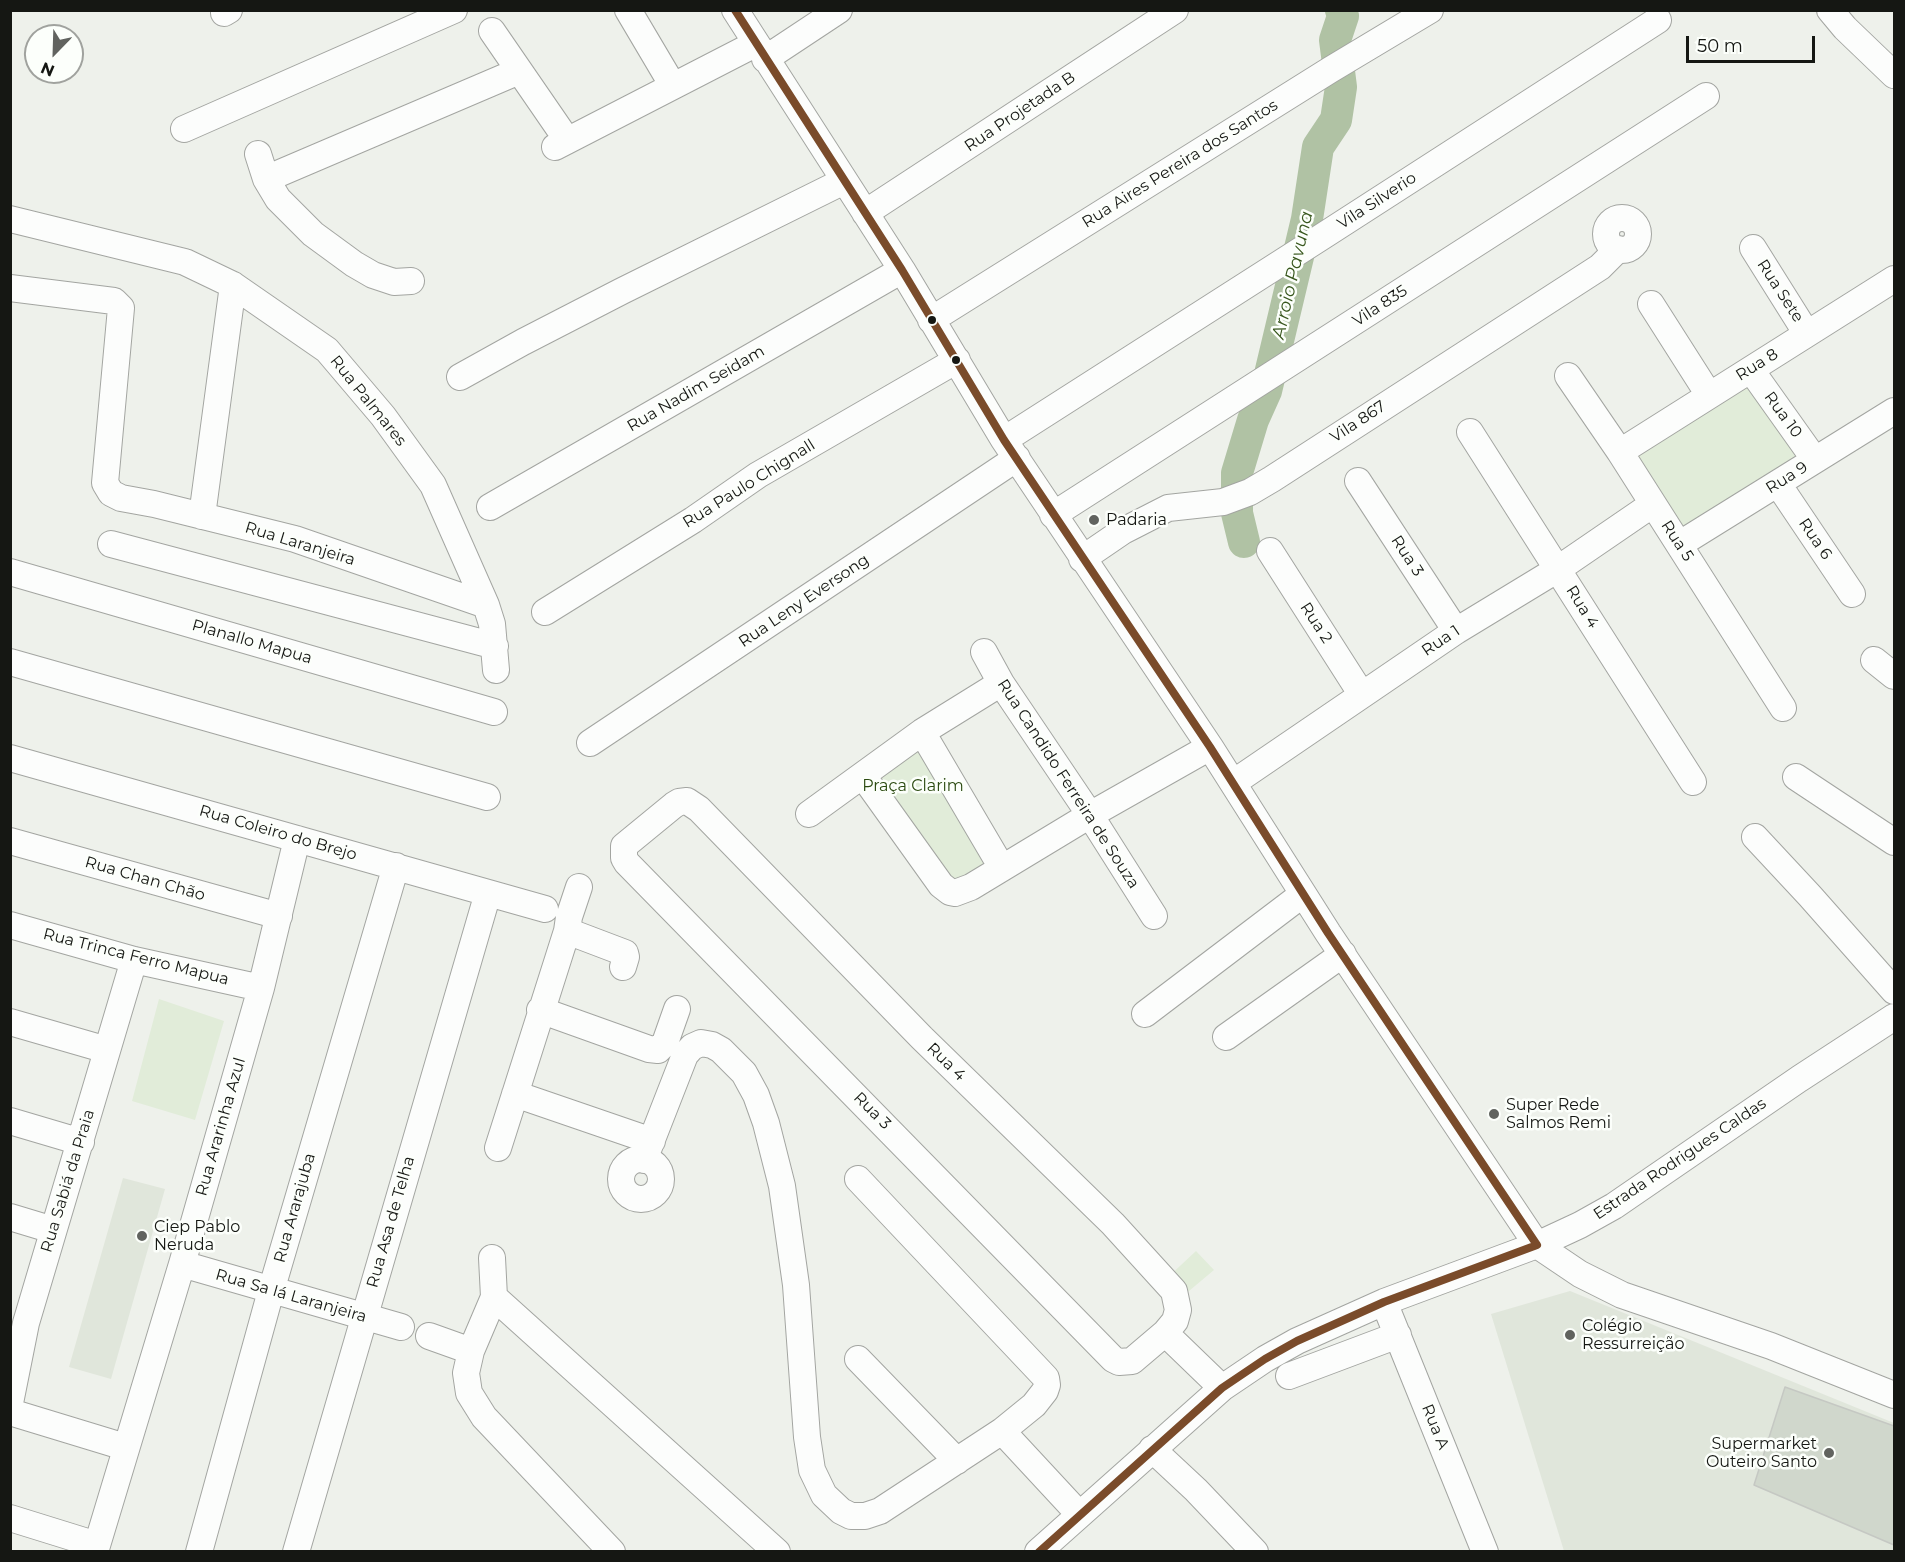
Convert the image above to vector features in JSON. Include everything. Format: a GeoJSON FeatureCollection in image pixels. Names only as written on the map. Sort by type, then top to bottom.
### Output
{"type":"FeatureCollection","features":[{"type":"Feature","properties":{"kind":"street"},"geometry":{"type":"LineString","coordinates":[[184,129],[454,10]]}},
{"type":"Feature","properties":{"kind":"street"},"geometry":{"type":"LineString","coordinates":[[628,10],[673,86]]}},
{"type":"Feature","properties":{"kind":"street"},"geometry":{"type":"LineString","coordinates":[[735,10],[902,270],[1010,449],[1210,747],[1303,894],[1537,1245],[1580,1274],[1622,1295],[1771,1347],[1894,1395]]}},
{"type":"Feature","properties":{"kind":"street"},"geometry":{"type":"LineString","coordinates":[[492,31],[519,71],[561,144],[673,86],[760,51],[839,10]]}},
{"type":"Feature","properties":{"kind":"street","name":"Rua Projetada B"},"geometry":{"type":"LineString","coordinates":[[865,213],[1175,10]]}},
{"type":"Feature","properties":{"kind":"street","name":"Rua Aires Pereira dos Santos"},"geometry":{"type":"LineString","coordinates":[[931,320],[1330,70],[1364,52],[1430,10]]}},
{"type":"Feature","properties":{"kind":"street"},"geometry":{"type":"LineString","coordinates":[[1830,10],[1845,28],[1894,75]]}},
{"type":"Feature","properties":{"kind":"street","name":"Vila Silverio"},"geometry":{"type":"LineString","coordinates":[[1010,449],[1284,261],[1658,20]]}},
{"type":"Feature","properties":{"kind":"street"},"geometry":{"type":"LineString","coordinates":[[266,179],[519,71]]}},
{"type":"Feature","properties":{"kind":"street","name":"Vila 835"},"geometry":{"type":"LineString","coordinates":[[1053,515],[1706,96]]}},
{"type":"Feature","properties":{"kind":"street"},"geometry":{"type":"LineString","coordinates":[[258,154],[266,179],[278,199],[313,234],[354,264],[373,274],[394,282],[411,281]]}},
{"type":"Feature","properties":{"kind":"street"},"geometry":{"type":"LineString","coordinates":[[460,377],[622,291],[844,181]]}},
{"type":"Feature","properties":{"kind":"street","name":"Rua Palmares"},"geometry":{"type":"LineString","coordinates":[[10,219],[185,262],[233,285],[327,350],[383,416],[433,485],[486,605],[495,658],[111,544]]}},
{"type":"Feature","properties":{"kind":"street","name":"Vila 867"},"geometry":{"type":"LineString","coordinates":[[1082,559],[1123,531],[1168,508],[1223,502],[1250,492],[1600,267],[1618,249]]}},
{"type":"Feature","properties":{"kind":"street","name":"Rua Sete"},"geometry":{"type":"LineString","coordinates":[[1753,249],[1808,334]]}},
{"type":"Feature","properties":{"kind":"street","name":"Rua Nadim Seidam"},"geometry":{"type":"LineString","coordinates":[[490,507],[902,270]]}},
{"type":"Feature","properties":{"kind":"street","name":"Rua 8"},"geometry":{"type":"LineString","coordinates":[[1620,452],[1894,279]]}},
{"type":"Feature","properties":{"kind":"street"},"geometry":{"type":"LineString","coordinates":[[202,516],[233,285]]}},
{"type":"Feature","properties":{"kind":"street","name":"Rua Laranjeira"},"geometry":{"type":"LineString","coordinates":[[10,288],[114,301],[121,308],[105,483],[111,493],[121,498],[295,539],[486,605]]}},
{"type":"Feature","properties":{"kind":"street"},"geometry":{"type":"LineString","coordinates":[[1651,304],[1709,395]]}},
{"type":"Feature","properties":{"kind":"street","name":"Rua Paulo Chignall"},"geometry":{"type":"LineString","coordinates":[[545,612],[693,520],[758,475],[957,360]]}},
{"type":"Feature","properties":{"kind":"street","name":"Rua 10"},"geometry":{"type":"LineString","coordinates":[[1750,370],[1815,460]]}},
{"type":"Feature","properties":{"kind":"street","name":"Rua 5"},"geometry":{"type":"LineString","coordinates":[[1568,376],[1680,544],[1783,708]]}},
{"type":"Feature","properties":{"kind":"street","name":"Rua 9"},"geometry":{"type":"LineString","coordinates":[[1680,544],[1894,411]]}},
{"type":"Feature","properties":{"kind":"street","name":"Rua 4"},"geometry":{"type":"LineString","coordinates":[[1470,432],[1693,782]]}},
{"type":"Feature","properties":{"kind":"street","name":"Rua Leny Eversong"},"geometry":{"type":"LineString","coordinates":[[590,743],[1010,449]]}},
{"type":"Feature","properties":{"kind":"street","name":"Rua 3"},"geometry":{"type":"LineString","coordinates":[[1358,482],[1456,631]]}},
{"type":"Feature","properties":{"kind":"street","name":"Rua 6"},"geometry":{"type":"LineString","coordinates":[[1778,484],[1852,594]]}},
{"type":"Feature","properties":{"kind":"street","name":"Rua 1"},"geometry":{"type":"LineString","coordinates":[[1233,783],[1456,631],[1558,568],[1653,504]]}},
{"type":"Feature","properties":{"kind":"street","name":"Rua 2"},"geometry":{"type":"LineString","coordinates":[[1270,551],[1362,695]]}},
{"type":"Feature","properties":{"kind":"street","name":"Planallo Mapua"},"geometry":{"type":"LineString","coordinates":[[10,572],[494,712]]}},
{"type":"Feature","properties":{"kind":"street","name":"Rua Candido Ferreira de Souza"},"geometry":{"type":"LineString","coordinates":[[984,652],[1001,683],[1090,814],[1154,916]]}},
{"type":"Feature","properties":{"kind":"street"},"geometry":{"type":"LineString","coordinates":[[1874,660],[1894,676]]}},
{"type":"Feature","properties":{"kind":"street"},"geometry":{"type":"LineString","coordinates":[[10,662],[487,797]]}},
{"type":"Feature","properties":{"kind":"street"},"geometry":{"type":"LineString","coordinates":[[808,814],[922,732],[1001,683]]}},
{"type":"Feature","properties":{"kind":"street"},"geometry":{"type":"LineString","coordinates":[[922,732],[1002,868]]}},
{"type":"Feature","properties":{"kind":"street"},"geometry":{"type":"LineString","coordinates":[[863,776],[941,885],[950,891],[961,892],[1090,814],[1210,747]]}},
{"type":"Feature","properties":{"kind":"street","name":"Rua Coleiro do Brejo"},"geometry":{"type":"LineString","coordinates":[[10,758],[545,909]]}},
{"type":"Feature","properties":{"kind":"street"},"geometry":{"type":"LineString","coordinates":[[1796,777],[1894,842]]}},
{"type":"Feature","properties":{"kind":"street","name":"Rua 4"},"geometry":{"type":"LineString","coordinates":[[624,846],[680,802],[687,801],[699,809],[922,1038],[1113,1224],[1174,1291],[1178,1310],[1170,1327]]}},
{"type":"Feature","properties":{"kind":"street"},"geometry":{"type":"LineString","coordinates":[[1755,837],[1894,991]]}},
{"type":"Feature","properties":{"kind":"street","name":"Rua Ararinha Azul"},"geometry":{"type":"LineString","coordinates":[[96,1548],[182,1264],[261,988],[297,839]]}},
{"type":"Feature","properties":{"kind":"street","name":"Rua Chan Chão"},"geometry":{"type":"LineString","coordinates":[[10,841],[279,916]]}},
{"type":"Feature","properties":{"kind":"street","name":"Rua 3"},"geometry":{"type":"LineString","coordinates":[[624,846],[624,858],[627,863],[1113,1359],[1119,1362],[1132,1361],[1170,1327]]}},
{"type":"Feature","properties":{"kind":"street","name":"Rua Ararajuba"},"geometry":{"type":"LineString","coordinates":[[200,1551],[271,1291],[396,866]]}},
{"type":"Feature","properties":{"kind":"street"},"geometry":{"type":"LineString","coordinates":[[498,1148],[579,887]]}},
{"type":"Feature","properties":{"kind":"street","name":"Rua Asa de Telha"},"geometry":{"type":"LineString","coordinates":[[296,1551],[488,893]]}},
{"type":"Feature","properties":{"kind":"street"},"geometry":{"type":"LineString","coordinates":[[1145,1014],[1303,894]]}},
{"type":"Feature","properties":{"kind":"street","name":"Rua Trinca Ferro Mapua"},"geometry":{"type":"LineString","coordinates":[[10,925],[134,960],[261,988]]}},
{"type":"Feature","properties":{"kind":"street"},"geometry":{"type":"LineString","coordinates":[[567,931],[625,953],[623,967]]}},
{"type":"Feature","properties":{"kind":"street"},"geometry":{"type":"LineString","coordinates":[[1226,1037],[1343,954]]}},
{"type":"Feature","properties":{"kind":"street","name":"Rua Sabiá da Praia"},"geometry":{"type":"LineString","coordinates":[[10,1403],[18,1321],[53,1230],[134,960]]}},
{"type":"Feature","properties":{"kind":"street"},"geometry":{"type":"LineString","coordinates":[[540,1010],[649,1049],[658,1050],[665,1042],[677,1009]]}},
{"type":"Feature","properties":{"kind":"street","name":"Estrada Rodrigues Caldas"},"geometry":{"type":"LineString","coordinates":[[1038,1551],[1222,1388],[1297,1341],[1384,1302],[1537,1245],[1580,1225],[1614,1206],[1894,1017]]}},
{"type":"Feature","properties":{"kind":"street"},"geometry":{"type":"LineString","coordinates":[[10,1022],[107,1050]]}},
{"type":"Feature","properties":{"kind":"street"},"geometry":{"type":"LineString","coordinates":[[515,1094],[648,1150],[685,1055],[692,1047],[701,1043],[712,1044],[744,1073],[756,1095],[766,1123],[782,1186],[796,1285],[807,1437],[812,1470],[824,1495],[841,1511],[851,1516],[865,1516],[880,1511],[1002,1431],[1034,1404],[1047,1385],[1046,1378],[858,1179]]}},
{"type":"Feature","properties":{"kind":"street"},"geometry":{"type":"LineString","coordinates":[[10,1121],[81,1142]]}},
{"type":"Feature","properties":{"kind":"street"},"geometry":{"type":"LineString","coordinates":[[10,1217],[53,1230]]}},
{"type":"Feature","properties":{"kind":"street"},"geometry":{"type":"LineString","coordinates":[[492,1258],[494,1297],[471,1351],[466,1373],[469,1393],[484,1417],[612,1551]]}},
{"type":"Feature","properties":{"kind":"street","name":"Rua Sa Iá Laranjeira"},"geometry":{"type":"LineString","coordinates":[[182,1264],[401,1326]]}},
{"type":"Feature","properties":{"kind":"street"},"geometry":{"type":"LineString","coordinates":[[494,1297],[777,1551]]}},
{"type":"Feature","properties":{"kind":"street","name":"Rua A"},"geometry":{"type":"LineString","coordinates":[[1384,1302],[1485,1551]]}},
{"type":"Feature","properties":{"kind":"street"},"geometry":{"type":"LineString","coordinates":[[1170,1327],[1222,1388]]}},
{"type":"Feature","properties":{"kind":"street"},"geometry":{"type":"LineString","coordinates":[[1289,1376],[1398,1335]]}},
{"type":"Feature","properties":{"kind":"street"},"geometry":{"type":"LineString","coordinates":[[429,1336],[471,1351]]}},
{"type":"Feature","properties":{"kind":"street"},"geometry":{"type":"LineString","coordinates":[[858,1359],[957,1461]]}},
{"type":"Feature","properties":{"kind":"street"},"geometry":{"type":"LineString","coordinates":[[10,1412],[125,1447]]}},
{"type":"Feature","properties":{"kind":"street"},"geometry":{"type":"LineString","coordinates":[[1002,1431],[1079,1514]]}},
{"type":"Feature","properties":{"kind":"street"},"geometry":{"type":"LineString","coordinates":[[1152,1449],[1196,1490],[1250,1550]]}},
{"type":"Feature","properties":{"kind":"street"},"geometry":{"type":"LineString","coordinates":[[10,1518],[96,1548]]}},
{"type":"Feature","properties":{"kind":"shaded area"},"geometry":{"type":"Polygon","coordinates":[[[123,1178],[165,1189],[111,1379],[69,1367],[123,1178]]]}},
{"type":"Feature","properties":{"kind":"shaded area"},"geometry":{"type":"Polygon","coordinates":[[[1570,1291],[1894,1423],[1894,1551],[1564,1551],[1491,1314],[1570,1291]]]}},
{"type":"Feature","properties":{"kind":"green space"},"geometry":{"type":"Polygon","coordinates":[[[1748,381],[1803,457],[1680,533],[1628,454],[1748,381]]]}},
{"type":"Feature","properties":{"kind":"green space","name":"Praça Clarim"},"geometry":{"type":"Polygon","coordinates":[[[922,732],[1002,868],[961,892],[863,776],[922,732]]]}},
{"type":"Feature","properties":{"kind":"green space"},"geometry":{"type":"Polygon","coordinates":[[[159,999],[224,1021],[195,1120],[132,1101],[159,999]]]}},
{"type":"Feature","properties":{"kind":"green space"},"geometry":{"type":"Polygon","coordinates":[[[1196,1251],[1214,1270],[1183,1296],[1166,1279],[1196,1251]]]}},
{"type":"Feature","properties":{"kind":"building"},"geometry":{"type":"Polygon","coordinates":[[[1785,1387],[1894,1426],[1894,1545],[1754,1485],[1785,1387]]]}},
{"type":"Feature","properties":{"kind":"waterway","name":"Arroio Pavuna"},"geometry":{"type":"LineString","coordinates":[[1244,542],[1237,513],[1237,473],[1253,420],[1266,391],[1307,219],[1318,147],[1336,120],[1341,87],[1335,40],[1343,16],[1341,10]]}},
{"type":"Feature","properties":{"kind":"transit line"},"geometry":{"type":"LineString","coordinates":[[735,10],[902,270],[1004,440],[1210,747],[1328,933],[1537,1245]]}},
{"type":"Feature","properties":{"kind":"transit line"},"geometry":{"type":"LineString","coordinates":[[1039,1552],[1222,1388],[1265,1359],[1297,1341],[1384,1302],[1537,1245]]}},
{"type":"Feature","properties":{"kind":"place","name":"Padaria"},"geometry":{"type":"Point","coordinates":[1094,520]}},
{"type":"Feature","properties":{"kind":"place","name":"Super Rede Salmos Remi"},"geometry":{"type":"Point","coordinates":[1494,1114]}},
{"type":"Feature","properties":{"kind":"place","name":"Ciep Pablo Neruda"},"geometry":{"type":"Point","coordinates":[142,1236]}},
{"type":"Feature","properties":{"kind":"place","name":"Colégio Ressurreição"},"geometry":{"type":"Point","coordinates":[1570,1335]}},
{"type":"Feature","properties":{"kind":"place","name":"Supermarket Outeiro Santo"},"geometry":{"type":"Point","coordinates":[1829,1453]}}]}
